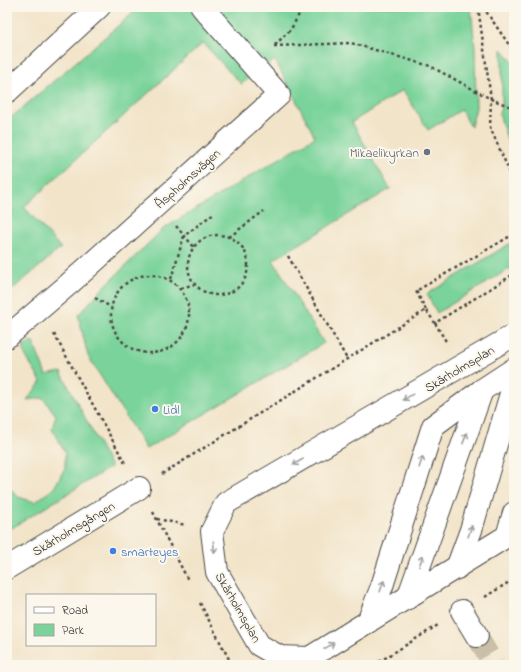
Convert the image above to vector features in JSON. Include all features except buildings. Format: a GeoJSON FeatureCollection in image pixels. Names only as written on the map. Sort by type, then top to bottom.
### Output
{"type":"FeatureCollection","features":[{"type":"Feature","properties":{"kind":"street"},"geometry":{"type":"LineString","coordinates":[[7,92],[99,7]]}},
{"type":"Feature","properties":{"kind":"street","name":"Äspholmsvägen"},"geometry":{"type":"LineString","coordinates":[[7,337],[41,310],[279,95],[202,7]]}},
{"type":"Feature","properties":{"kind":"street","name":"Skärholmsplan"},"geometry":{"type":"LineString","coordinates":[[514,335],[226,503],[212,531],[217,572],[260,645],[280,657],[309,658],[507,536],[514,513]]}},
{"type":"Feature","properties":{"kind":"street"},"geometry":{"type":"LineString","coordinates":[[368,622],[382,586],[433,426],[482,390],[514,369]]}},
{"type":"Feature","properties":{"kind":"street"},"geometry":{"type":"LineString","coordinates":[[457,568],[471,530],[514,383]]}},
{"type":"Feature","properties":{"kind":"street"},"geometry":{"type":"LineString","coordinates":[[408,598],[482,390]]}},
{"type":"Feature","properties":{"kind":"street","name":"Skärholmsgången"},"geometry":{"type":"LineString","coordinates":[[7,568],[138,488]]}},
{"type":"Feature","properties":{"kind":"street"},"geometry":{"type":"LineString","coordinates":[[462,611],[477,636]]}},
{"type":"Feature","properties":{"kind":"path"},"geometry":{"type":"LineString","coordinates":[[250,63],[274,46],[291,29],[303,7]]}},
{"type":"Feature","properties":{"kind":"path"},"geometry":{"type":"LineString","coordinates":[[478,7],[491,99],[490,127],[514,182]]}},
{"type":"Feature","properties":{"kind":"path"},"geometry":{"type":"LineString","coordinates":[[483,7],[514,52]]}},
{"type":"Feature","properties":{"kind":"path"},"geometry":{"type":"LineString","coordinates":[[274,46],[351,43],[430,66],[491,99],[514,108]]}},
{"type":"Feature","properties":{"kind":"path"},"geometry":{"type":"LineString","coordinates":[[229,237],[264,211]]}},
{"type":"Feature","properties":{"kind":"path"},"geometry":{"type":"LineString","coordinates":[[171,280],[184,236],[214,213]]}},
{"type":"Feature","properties":{"kind":"path"},"geometry":{"type":"LineString","coordinates":[[426,310],[416,292],[514,234]]}},
{"type":"Feature","properties":{"kind":"path"},"geometry":{"type":"LineString","coordinates":[[219,235],[229,237],[237,241],[247,258],[248,267],[245,277],[240,285],[232,291],[222,294],[212,294],[203,291],[195,284],[190,276],[188,266],[194,246],[201,240],[210,236],[219,235]]}},
{"type":"Feature","properties":{"kind":"path"},"geometry":{"type":"LineString","coordinates":[[288,256],[347,359]]}},
{"type":"Feature","properties":{"kind":"path"},"geometry":{"type":"LineString","coordinates":[[145,274],[158,274],[171,280],[181,288],[188,300],[190,313],[188,326],[182,338],[177,343],[172,347],[159,352],[146,353],[133,350],[122,342],[114,331],[110,319],[111,307],[115,295],[123,284],[133,278],[145,274]]}},
{"type":"Feature","properties":{"kind":"path"},"geometry":{"type":"LineString","coordinates":[[181,288],[195,284]]}},
{"type":"Feature","properties":{"kind":"path"},"geometry":{"type":"LineString","coordinates":[[41,310],[138,488]]}},
{"type":"Feature","properties":{"kind":"green space"},"geometry":{"type":"Polygon","coordinates":[[[140,7],[471,7],[475,48],[476,108],[471,127],[461,110],[428,130],[403,90],[352,122],[390,189],[273,260],[324,343],[146,449],[88,356],[78,315],[163,229],[315,137],[275,60],[241,84],[203,43],[24,207],[61,248],[7,294],[7,121],[140,7]]]}},
{"type":"Feature","properties":{"kind":"green space"},"geometry":{"type":"Polygon","coordinates":[[[502,49],[514,63],[514,157],[499,114],[502,103],[502,49]]]}},
{"type":"Feature","properties":{"kind":"green space"},"geometry":{"type":"Polygon","coordinates":[[[514,241],[514,266],[437,313],[427,294],[514,241]]]}},
{"type":"Feature","properties":{"kind":"green space"},"geometry":{"type":"Polygon","coordinates":[[[33,342],[46,375],[61,372],[111,467],[7,531],[7,485],[18,497],[35,502],[54,488],[65,468],[65,452],[52,429],[56,415],[43,398],[27,400],[41,382],[25,355],[23,345],[33,342]]]}},
{"type":"Feature","properties":{"kind":"tunnel"},"geometry":{"type":"LineString","coordinates":[[477,636],[494,665]]}},
{"type":"Feature","properties":{"kind":"place","name":"Mikaelikyrkan"},"geometry":{"type":"Point","coordinates":[427,152]}},
{"type":"Feature","properties":{"kind":"place","name":"Lidl"},"geometry":{"type":"Point","coordinates":[155,409]}},
{"type":"Feature","properties":{"kind":"place","name":"smarteyes"},"geometry":{"type":"Point","coordinates":[113,551]}}]}
